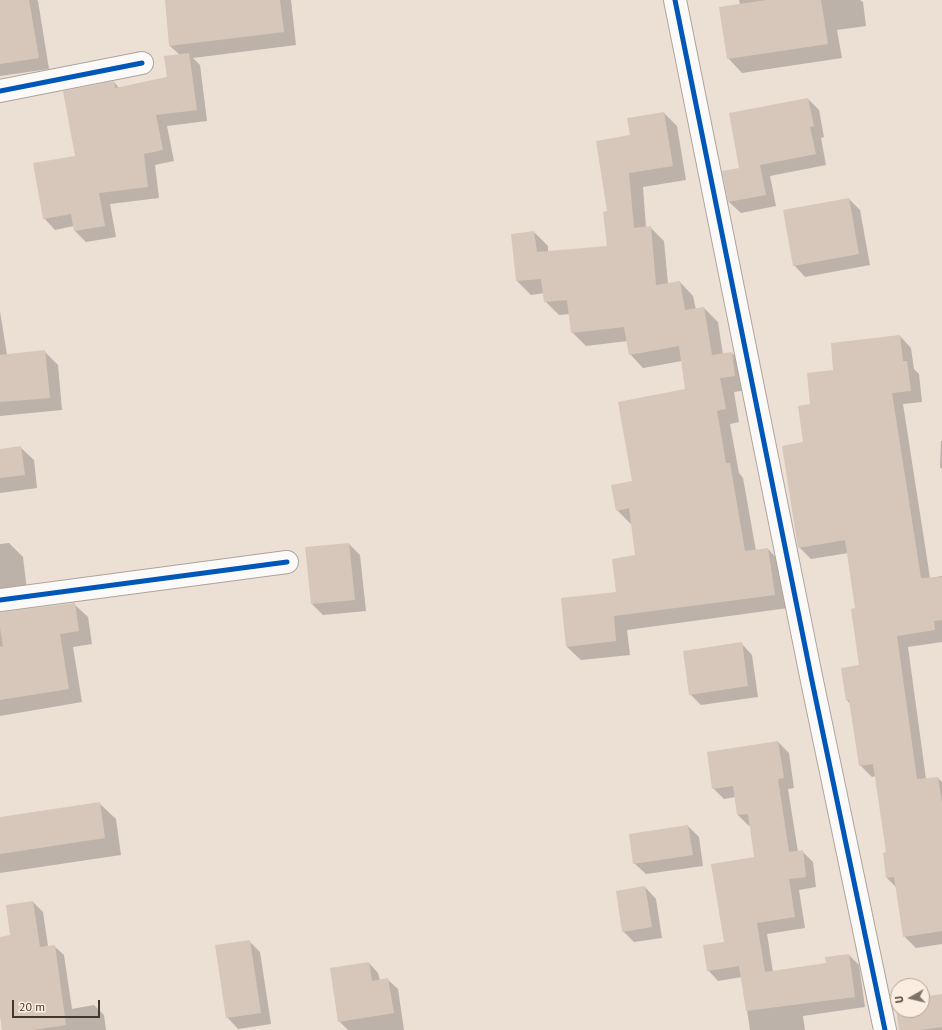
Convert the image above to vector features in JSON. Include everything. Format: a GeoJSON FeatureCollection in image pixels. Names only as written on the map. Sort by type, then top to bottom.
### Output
{"type":"FeatureCollection","features":[{"type":"Feature","properties":{"kind":"street"},"geometry":{"type":"LineString","coordinates":[[675,0],[812,681],[885,1030]]}},
{"type":"Feature","properties":{"kind":"street"},"geometry":{"type":"LineString","coordinates":[[0,91],[142,63]]}},
{"type":"Feature","properties":{"kind":"street"},"geometry":{"type":"LineString","coordinates":[[0,600],[287,562]]}},
{"type":"Feature","properties":{"kind":"building"},"geometry":{"type":"Polygon","coordinates":[[[0,0],[29,0],[39,58],[0,64],[0,0]]]}},
{"type":"Feature","properties":{"kind":"building"},"geometry":{"type":"Polygon","coordinates":[[[165,0],[280,0],[284,32],[169,46],[165,0]]]}},
{"type":"Feature","properties":{"kind":"building"},"geometry":{"type":"Polygon","coordinates":[[[766,0],[821,0],[828,44],[727,59],[719,7],[766,0]]]}},
{"type":"Feature","properties":{"kind":"building"},"geometry":{"type":"Polygon","coordinates":[[[189,53],[197,110],[156,115],[163,150],[144,154],[148,187],[99,193],[105,226],[74,231],[71,214],[43,219],[33,163],[75,156],[63,91],[114,81],[115,88],[167,77],[164,56],[189,53]]]}},
{"type":"Feature","properties":{"kind":"building"},"geometry":{"type":"Polygon","coordinates":[[[808,98],[814,126],[810,127],[816,154],[760,165],[766,195],[728,202],[722,171],[739,168],[729,113],[808,98]]]}},
{"type":"Feature","properties":{"kind":"building"},"geometry":{"type":"Polygon","coordinates":[[[664,112],[673,166],[629,173],[634,228],[651,226],[656,285],[680,281],[685,310],[704,307],[712,355],[732,352],[735,376],[720,378],[726,409],[717,411],[726,463],[730,463],[745,551],[768,548],[775,595],[614,616],[616,641],[566,647],[561,598],[616,592],[612,559],[635,555],[629,508],[616,511],[611,485],[632,481],[618,402],[685,389],[679,346],[629,355],[624,327],[571,333],[567,300],[544,302],[541,279],[516,281],[511,234],[534,231],[537,252],[607,246],[603,212],[607,211],[596,141],[630,135],[627,118],[664,112]]]}},
{"type":"Feature","properties":{"kind":"building"},"geometry":{"type":"Polygon","coordinates":[[[849,198],[859,254],[793,266],[783,210],[849,198]]]}},
{"type":"Feature","properties":{"kind":"building"},"geometry":{"type":"Polygon","coordinates":[[[900,335],[903,361],[907,361],[911,391],[892,393],[921,578],[942,577],[942,620],[934,621],[935,630],[897,636],[917,779],[938,777],[942,803],[942,931],[903,937],[894,877],[886,878],[883,853],[886,852],[873,764],[859,766],[849,700],[846,701],[841,668],[859,665],[851,609],[855,608],[845,540],[798,548],[782,446],[803,442],[798,406],[810,404],[807,373],[833,370],[831,343],[900,335]]]}},
{"type":"Feature","properties":{"kind":"building"},"geometry":{"type":"Polygon","coordinates":[[[45,350],[50,398],[0,402],[0,355],[45,350]]]}},
{"type":"Feature","properties":{"kind":"building"},"geometry":{"type":"Polygon","coordinates":[[[21,446],[25,475],[0,478],[0,449],[21,446]]]}},
{"type":"Feature","properties":{"kind":"building"},"geometry":{"type":"Polygon","coordinates":[[[349,543],[355,600],[311,604],[305,547],[349,543]]]}},
{"type":"Feature","properties":{"kind":"building"},"geometry":{"type":"Polygon","coordinates":[[[75,603],[79,631],[60,634],[69,689],[0,700],[0,647],[3,646],[0,627],[0,612],[75,603]]]}},
{"type":"Feature","properties":{"kind":"building"},"geometry":{"type":"Polygon","coordinates":[[[742,642],[748,686],[689,695],[683,651],[742,642]]]}},
{"type":"Feature","properties":{"kind":"building"},"geometry":{"type":"Polygon","coordinates":[[[778,741],[784,778],[778,779],[789,852],[803,850],[806,877],[789,879],[795,917],[757,923],[765,972],[826,963],[825,957],[849,954],[855,997],[746,1011],[739,966],[707,971],[703,945],[724,942],[711,864],[754,857],[748,814],[737,815],[733,786],[712,789],[707,752],[778,741]]]}},
{"type":"Feature","properties":{"kind":"building"},"geometry":{"type":"Polygon","coordinates":[[[100,802],[105,838],[0,854],[0,817],[100,802]]]}},
{"type":"Feature","properties":{"kind":"building"},"geometry":{"type":"Polygon","coordinates":[[[688,825],[693,855],[633,864],[629,834],[688,825]]]}},
{"type":"Feature","properties":{"kind":"building"},"geometry":{"type":"Polygon","coordinates":[[[645,886],[652,927],[622,932],[616,891],[645,886]]]}},
{"type":"Feature","properties":{"kind":"building"},"geometry":{"type":"Polygon","coordinates":[[[33,901],[40,947],[55,945],[66,1025],[33,1030],[2,1030],[0,1015],[0,937],[10,935],[6,905],[33,901]]]}},
{"type":"Feature","properties":{"kind":"building"},"geometry":{"type":"Polygon","coordinates":[[[250,940],[261,1013],[226,1018],[215,945],[250,940]]]}},
{"type":"Feature","properties":{"kind":"building"},"geometry":{"type":"Polygon","coordinates":[[[369,962],[372,981],[388,978],[394,1013],[338,1022],[330,968],[369,962]]]}},
{"type":"Feature","properties":{"kind":"building"},"geometry":{"type":"Polygon","coordinates":[[[942,994],[942,1027],[919,1030],[899,1030],[897,1018],[930,1018],[930,996],[942,994]]]}},
{"type":"Feature","properties":{"kind":"cycle path"},"geometry":{"type":"LineString","coordinates":[[675,0],[812,681],[885,1030]]}},
{"type":"Feature","properties":{"kind":"cycle path"},"geometry":{"type":"LineString","coordinates":[[0,91],[142,63]]}},
{"type":"Feature","properties":{"kind":"cycle path"},"geometry":{"type":"LineString","coordinates":[[0,600],[287,562]]}}]}
